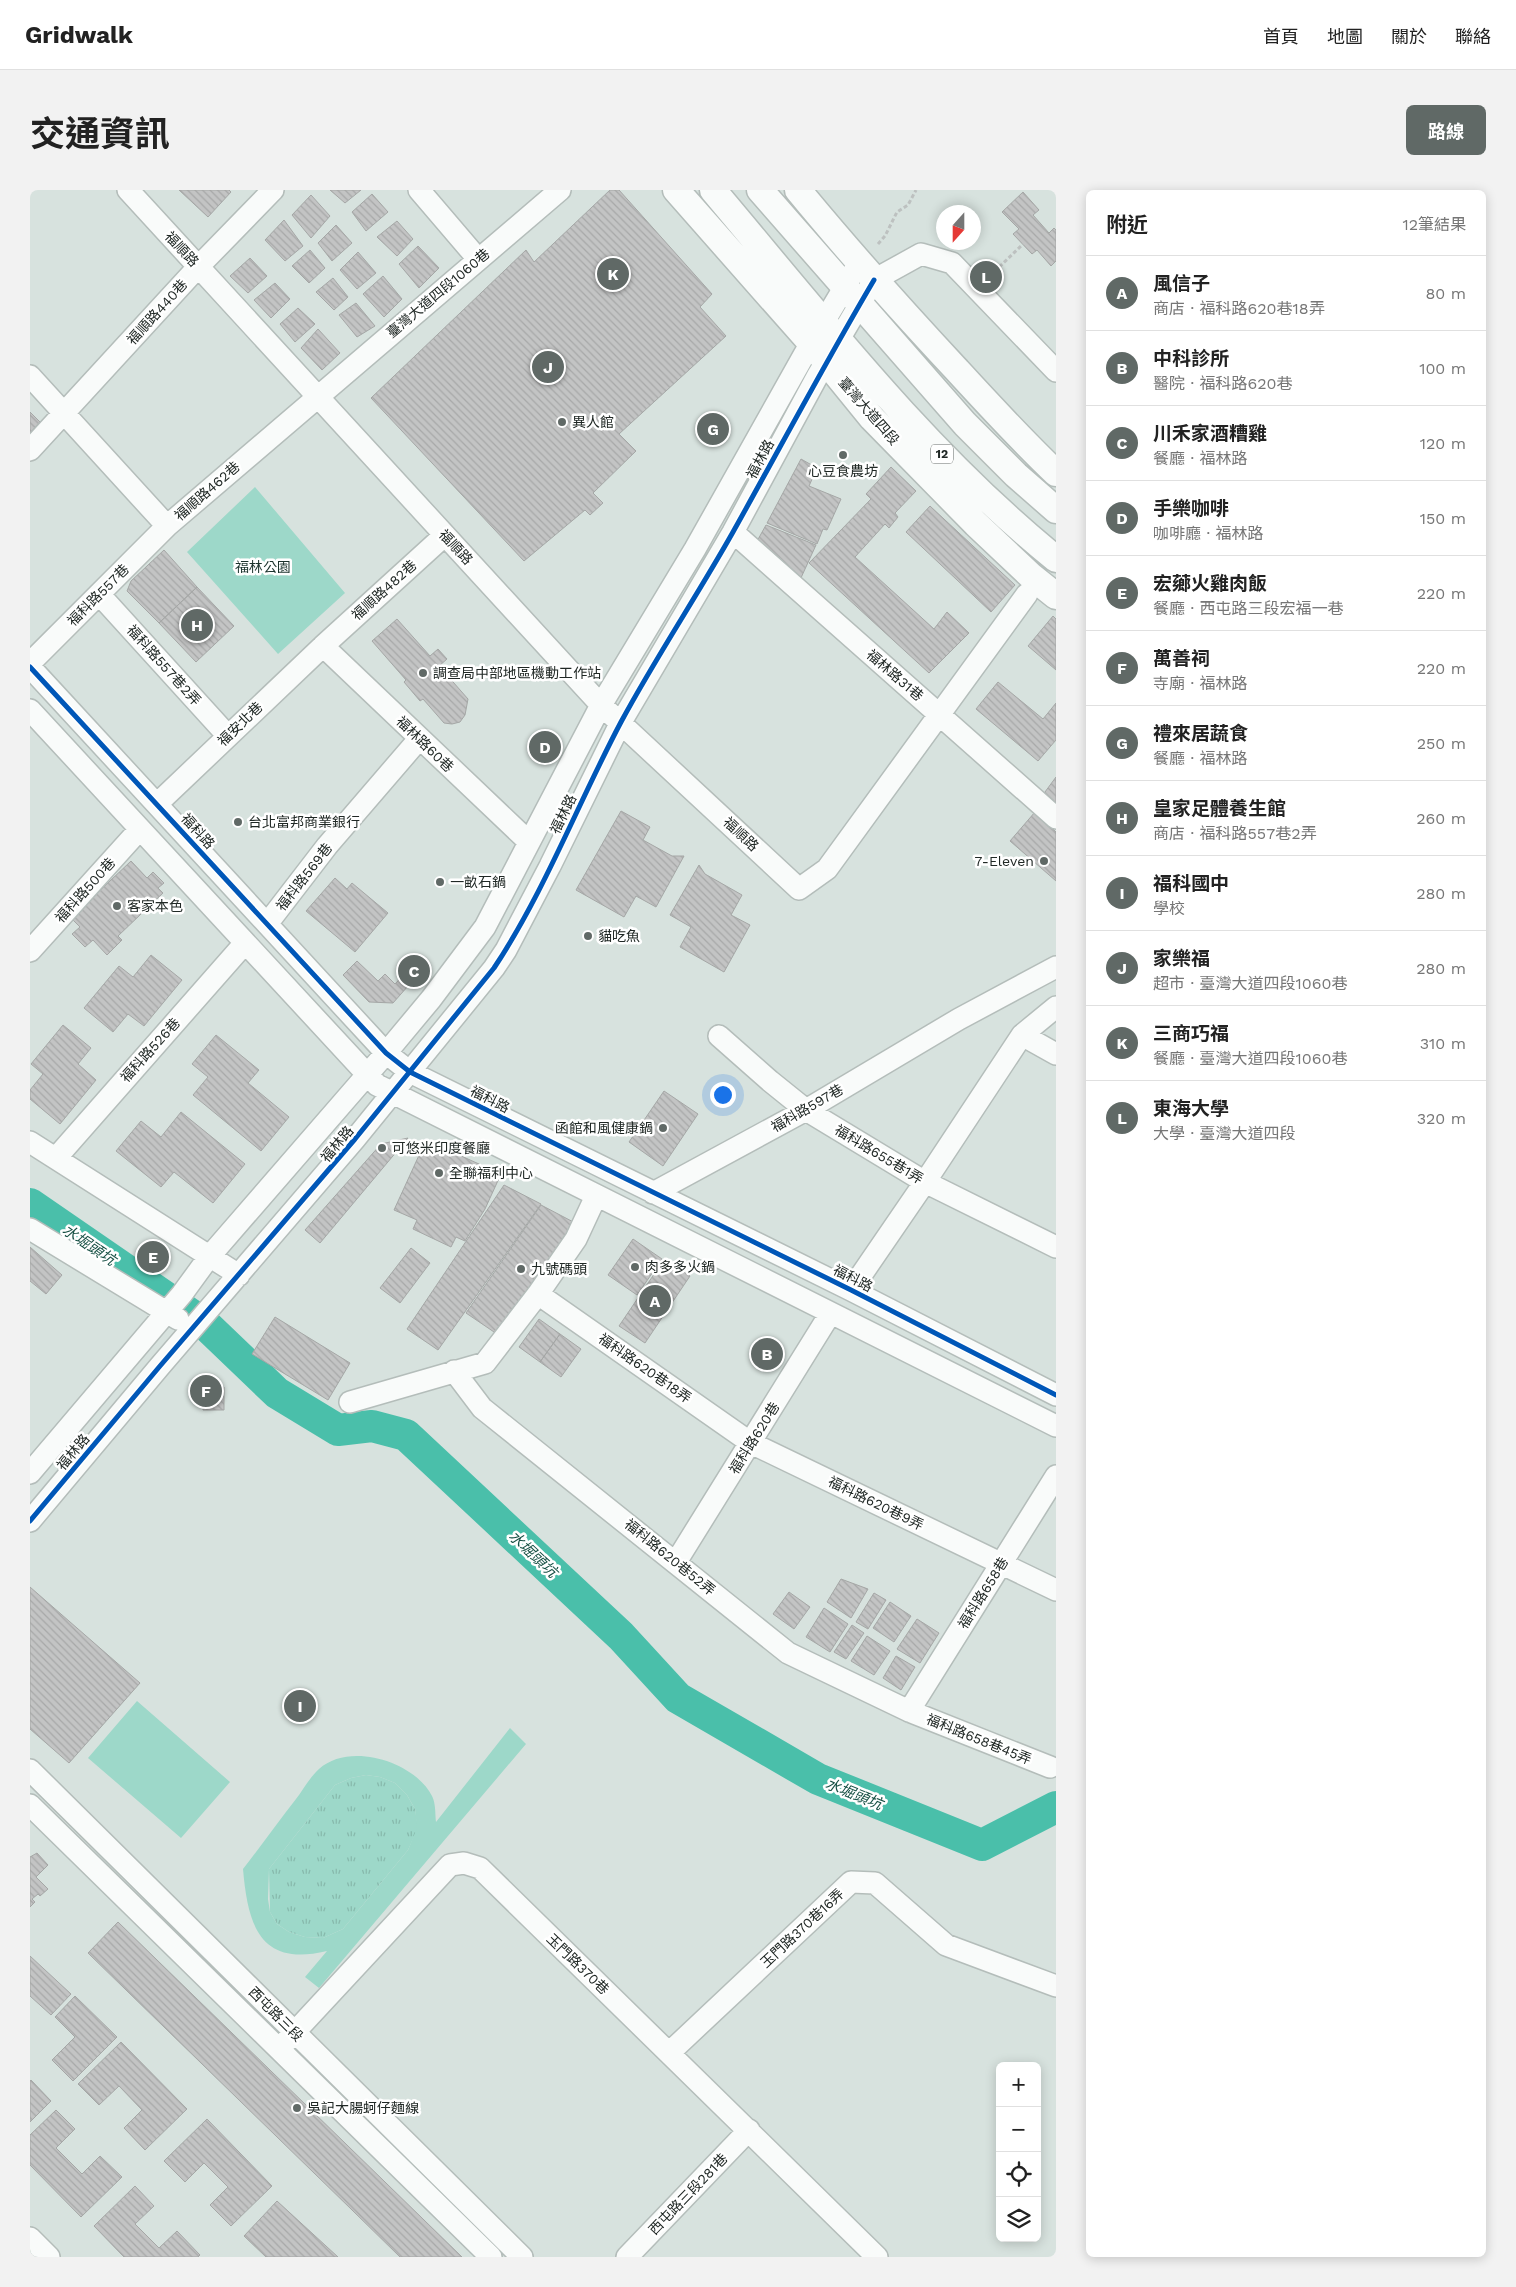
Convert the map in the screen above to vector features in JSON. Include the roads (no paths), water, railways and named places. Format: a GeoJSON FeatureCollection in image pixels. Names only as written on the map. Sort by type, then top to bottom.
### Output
{"type":"FeatureCollection","features":[{"type":"Feature","properties":{"kind":"main road","name":"臺灣大道四段"},"geometry":{"type":"LineString","coordinates":[[676,190],[825,341],[1027,535],[1056,558]]}},
{"type":"Feature","properties":{"kind":"main road","name":"臺灣大道四段"},"geometry":{"type":"LineString","coordinates":[[713,190],[825,341],[872,418],[976,524],[1031,576],[1056,596]]}},
{"type":"Feature","properties":{"kind":"main road"},"geometry":{"type":"LineString","coordinates":[[760,190],[965,424],[1016,475],[1056,510]]}},
{"type":"Feature","properties":{"kind":"main road"},"geometry":{"type":"LineString","coordinates":[[798,190],[867,271],[1029,448],[1056,473]]}},
{"type":"Feature","properties":{"kind":"street","name":"福順路"},"geometry":{"type":"LineString","coordinates":[[128,190],[602,705],[800,888],[827,869],[938,713]]}},
{"type":"Feature","properties":{"kind":"street","name":"福順路440巷"},"geometry":{"type":"LineString","coordinates":[[30,450],[199,266],[273,190]]}},
{"type":"Feature","properties":{"kind":"street"},"geometry":{"type":"LineString","coordinates":[[419,190],[478,259]]}},
{"type":"Feature","properties":{"kind":"street","name":"臺灣大道四段1060巷"},"geometry":{"type":"LineString","coordinates":[[317,397],[560,190]]}},
{"type":"Feature","properties":{"kind":"street"},"geometry":{"type":"LineString","coordinates":[[867,271],[921,254],[952,263],[1056,371]]}},
{"type":"Feature","properties":{"kind":"street","name":"福林路"},"geometry":{"type":"LineString","coordinates":[[30,1472],[167,1312],[210,1257],[431,999],[485,927],[528,841],[602,705],[867,271]]}},
{"type":"Feature","properties":{"kind":"street","name":"福林路"},"geometry":{"type":"LineString","coordinates":[[30,1521],[394,1093],[474,994],[506,950],[621,722],[733,532],[825,341]]}},
{"type":"Feature","properties":{"kind":"street","name":"福順路462巷"},"geometry":{"type":"LineString","coordinates":[[30,376],[167,526],[317,397]]}},
{"type":"Feature","properties":{"kind":"street","name":"福科路557巷"},"geometry":{"type":"LineString","coordinates":[[30,663],[167,526]]}},
{"type":"Feature","properties":{"kind":"street","name":"福林路31巷"},"geometry":{"type":"LineString","coordinates":[[733,532],[1056,818]]}},
{"type":"Feature","properties":{"kind":"street","name":"福順路482巷"},"geometry":{"type":"LineString","coordinates":[[323,646],[445,535]]}},
{"type":"Feature","properties":{"kind":"street","name":"福科路557巷2弄"},"geometry":{"type":"LineString","coordinates":[[99,594],[228,736]]}},
{"type":"Feature","properties":{"kind":"street"},"geometry":{"type":"LineString","coordinates":[[938,713],[1027,594]]}},
{"type":"Feature","properties":{"kind":"street","name":"福安北巷"},"geometry":{"type":"LineString","coordinates":[[158,803],[323,646]]}},
{"type":"Feature","properties":{"kind":"street","name":"福林路60巷"},"geometry":{"type":"LineString","coordinates":[[323,646],[528,841]]}},
{"type":"Feature","properties":{"kind":"street","name":"福科路"},"geometry":{"type":"LineString","coordinates":[[30,667],[158,803],[386,1052],[410,1072],[851,1290],[1056,1395]]}},
{"type":"Feature","properties":{"kind":"street"},"geometry":{"type":"LineString","coordinates":[[30,710],[376,1085],[1056,1426]]}},
{"type":"Feature","properties":{"kind":"street","name":"福科路569巷"},"geometry":{"type":"LineString","coordinates":[[267,924],[327,846],[419,739]]}},
{"type":"Feature","properties":{"kind":"street","name":"福科路500巷"},"geometry":{"type":"LineString","coordinates":[[30,951],[140,828]]}},
{"type":"Feature","properties":{"kind":"street","name":"福科路526巷"},"geometry":{"type":"LineString","coordinates":[[56,1158],[245,943]]}},
{"type":"Feature","properties":{"kind":"street","name":"福科路597巷"},"geometry":{"type":"LineString","coordinates":[[654,1193],[806,1110],[959,1019],[1056,967]]}},
{"type":"Feature","properties":{"kind":"street"},"geometry":{"type":"LineString","coordinates":[[851,1290],[1022,1036],[1056,1007]]}},
{"type":"Feature","properties":{"kind":"street","name":"福科路655巷1弄"},"geometry":{"type":"LineString","coordinates":[[719,1036],[806,1110],[925,1182],[1056,1247]]}},
{"type":"Feature","properties":{"kind":"street"},"geometry":{"type":"LineString","coordinates":[[1022,1036],[1056,1054]]}},
{"type":"Feature","properties":{"kind":"street"},"geometry":{"type":"LineString","coordinates":[[30,1142],[240,1275]]}},
{"type":"Feature","properties":{"kind":"street"},"geometry":{"type":"LineString","coordinates":[[350,1402],[454,1370],[484,1363],[538,1294],[576,1239],[596,1196]]}},
{"type":"Feature","properties":{"kind":"street"},"geometry":{"type":"LineString","coordinates":[[30,1229],[193,1329]]}},
{"type":"Feature","properties":{"kind":"street","name":"福科路620巷18弄"},"geometry":{"type":"LineString","coordinates":[[538,1294],[751,1443]]}},
{"type":"Feature","properties":{"kind":"street","name":"福科路620巷"},"geometry":{"type":"LineString","coordinates":[[676,1562],[830,1314]]}},
{"type":"Feature","properties":{"kind":"street","name":"福科路620巷52弄"},"geometry":{"type":"LineString","coordinates":[[454,1370],[482,1408],[788,1653],[909,1710]]}},
{"type":"Feature","properties":{"kind":"street","name":"福科路620巷9弄"},"geometry":{"type":"LineString","coordinates":[[751,1443],[1056,1590]]}},
{"type":"Feature","properties":{"kind":"street","name":"福科路658巷"},"geometry":{"type":"LineString","coordinates":[[909,1710],[1056,1476]]}},
{"type":"Feature","properties":{"kind":"street","name":"福科路658巷45弄"},"geometry":{"type":"LineString","coordinates":[[909,1710],[1050,1767]]}},
{"type":"Feature","properties":{"kind":"street","name":"西屯路三段"},"geometry":{"type":"LineString","coordinates":[[30,1770],[522,2257]]}},
{"type":"Feature","properties":{"kind":"street","name":"西屯路三段"},"geometry":{"type":"LineString","coordinates":[[30,1805],[491,2257]]}},
{"type":"Feature","properties":{"kind":"street","name":"玉門路370巷"},"geometry":{"type":"LineString","coordinates":[[279,2050],[450,1865],[464,1863],[480,1868],[877,2257]]}},
{"type":"Feature","properties":{"kind":"street","name":"玉門路370巷16弄"},"geometry":{"type":"LineString","coordinates":[[669,2053],[851,1882],[875,1883],[946,1945],[1056,1986]]}},
{"type":"Feature","properties":{"kind":"street","name":"西屯路三段281巷"},"geometry":{"type":"LineString","coordinates":[[627,2257],[749,2130]]}},
{"type":"Feature","properties":{"kind":"street"},"geometry":{"type":"LineString","coordinates":[[30,2238],[49,2257]]}},
{"type":"Feature","properties":{"kind":"waterway","name":"水堀頭坑"},"geometry":{"type":"LineString","coordinates":[[30,1204],[206,1325],[277,1393],[338,1430],[372,1426],[406,1435],[621,1636],[678,1698],[818,1779],[982,1845],[1056,1807]]}},
{"type":"Feature","properties":{"kind":"place","name":"三商巧福"},"geometry":{"type":"Point","coordinates":[613,274]}},
{"type":"Feature","properties":{"kind":"place","name":"東海大學"},"geometry":{"type":"Point","coordinates":[986,277]}},
{"type":"Feature","properties":{"kind":"place","name":"家樂福"},"geometry":{"type":"Point","coordinates":[548,367]}},
{"type":"Feature","properties":{"kind":"place","name":"異人館"},"geometry":{"type":"Point","coordinates":[562,422]}},
{"type":"Feature","properties":{"kind":"place","name":"禮來居蔬食"},"geometry":{"type":"Point","coordinates":[713,429]}},
{"type":"Feature","properties":{"kind":"place","name":"心豆食農坊"},"geometry":{"type":"Point","coordinates":[843,455]}},
{"type":"Feature","properties":{"kind":"place","name":"皇家足體養生館"},"geometry":{"type":"Point","coordinates":[197,625]}},
{"type":"Feature","properties":{"kind":"place","name":"調查局中部地區機動工作站"},"geometry":{"type":"Point","coordinates":[423,673]}},
{"type":"Feature","properties":{"kind":"place","name":"手樂咖啡"},"geometry":{"type":"Point","coordinates":[545,747]}},
{"type":"Feature","properties":{"kind":"place","name":"台北富邦商業銀行"},"geometry":{"type":"Point","coordinates":[238,822]}},
{"type":"Feature","properties":{"kind":"place","name":"7-Eleven"},"geometry":{"type":"Point","coordinates":[1044,861]}},
{"type":"Feature","properties":{"kind":"place","name":"一畝石鍋"},"geometry":{"type":"Point","coordinates":[440,882]}},
{"type":"Feature","properties":{"kind":"place","name":"客家本色"},"geometry":{"type":"Point","coordinates":[117,906]}},
{"type":"Feature","properties":{"kind":"place","name":"貓吃魚"},"geometry":{"type":"Point","coordinates":[588,936]}},
{"type":"Feature","properties":{"kind":"place","name":"川禾家酒糟雞"},"geometry":{"type":"Point","coordinates":[414,971]}},
{"type":"Feature","properties":{"kind":"place","name":"函館和風健康鍋"},"geometry":{"type":"Point","coordinates":[663,1128]}},
{"type":"Feature","properties":{"kind":"place","name":"可悠米印度餐廳"},"geometry":{"type":"Point","coordinates":[382,1148]}},
{"type":"Feature","properties":{"kind":"place","name":"全聯福利中心"},"geometry":{"type":"Point","coordinates":[439,1173]}},
{"type":"Feature","properties":{"kind":"place","name":"宏薌火雞肉飯"},"geometry":{"type":"Point","coordinates":[153,1257]}},
{"type":"Feature","properties":{"kind":"place","name":"肉多多火鍋"},"geometry":{"type":"Point","coordinates":[635,1267]}},
{"type":"Feature","properties":{"kind":"place","name":"九號碼頭"},"geometry":{"type":"Point","coordinates":[521,1269]}},
{"type":"Feature","properties":{"kind":"place","name":"風信子"},"geometry":{"type":"Point","coordinates":[655,1301]}},
{"type":"Feature","properties":{"kind":"place","name":"中科診所"},"geometry":{"type":"Point","coordinates":[767,1354]}},
{"type":"Feature","properties":{"kind":"place","name":"萬善祠"},"geometry":{"type":"Point","coordinates":[206,1391]}},
{"type":"Feature","properties":{"kind":"place","name":"福科國中"},"geometry":{"type":"Point","coordinates":[300,1706]}},
{"type":"Feature","properties":{"kind":"place","name":"吳記大腸蚵仔麵線"},"geometry":{"type":"Point","coordinates":[297,2108]}},
{"type":"Feature","properties":{"kind":"park label","name":"福林公園"},"geometry":{"type":"Point","coordinates":[263,567]}}]}
